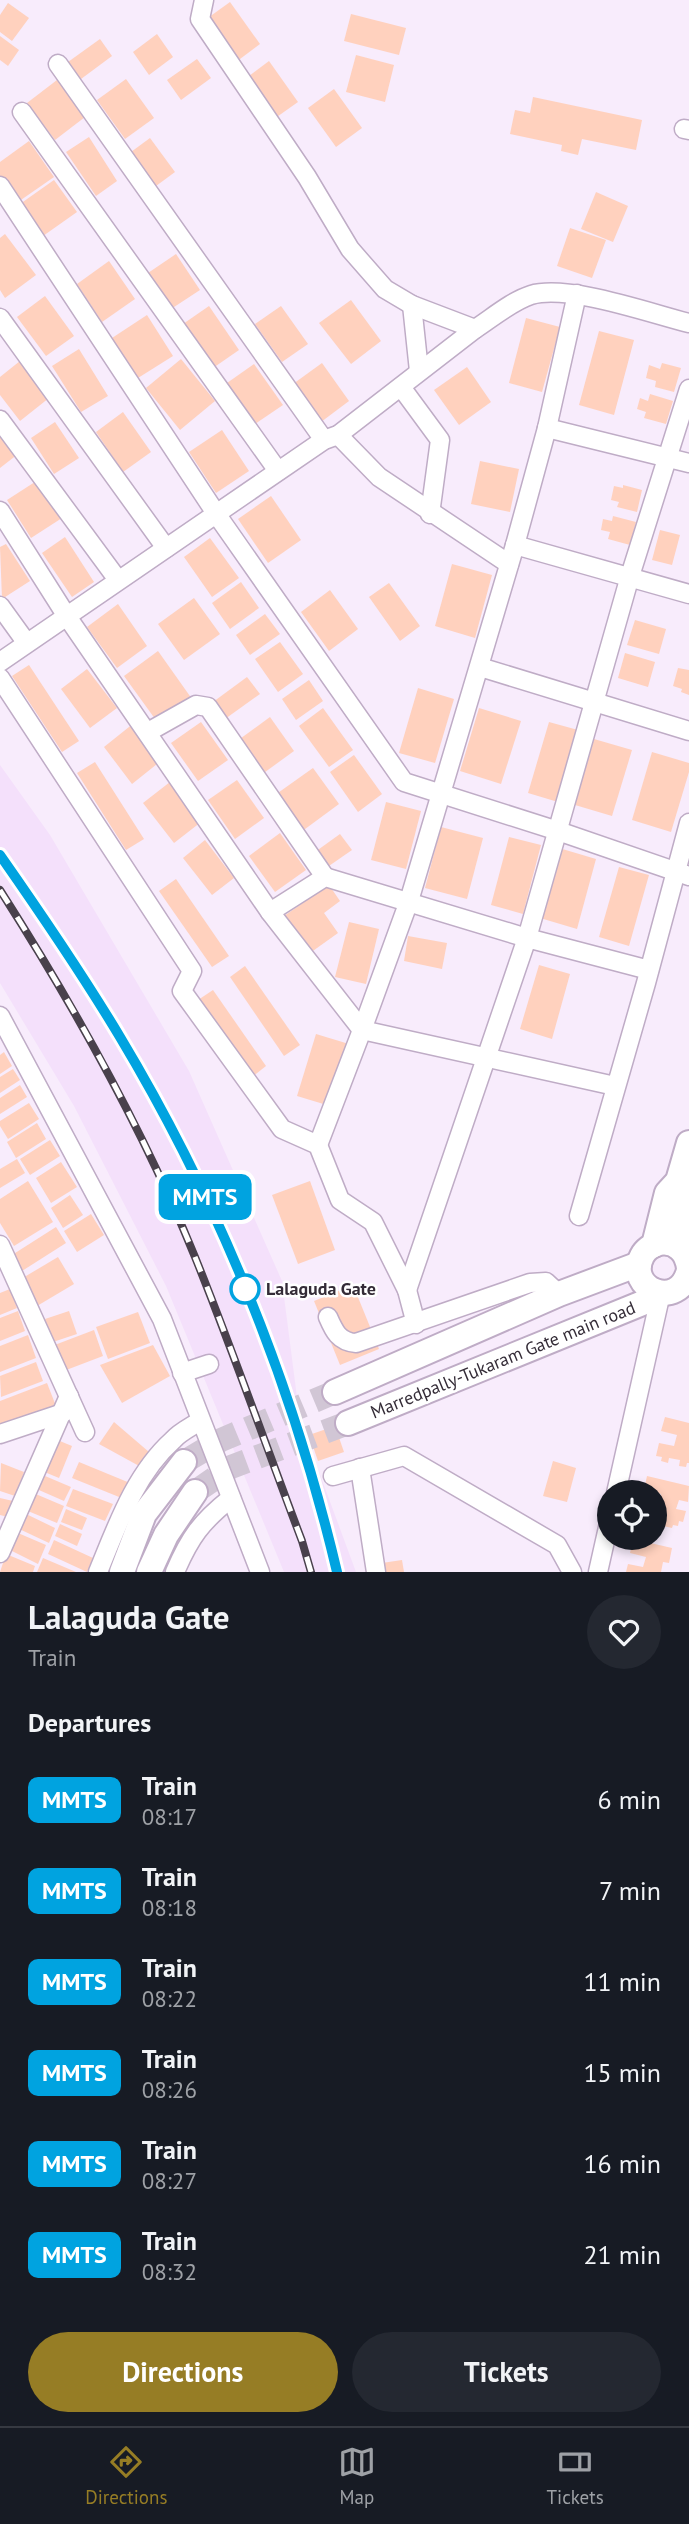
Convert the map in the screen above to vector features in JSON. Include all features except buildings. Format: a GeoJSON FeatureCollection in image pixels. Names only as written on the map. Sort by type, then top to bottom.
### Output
{"type":"FeatureCollection","features":[{"type":"Feature","properties":{"kind":"street"},"geometry":{"type":"LineString","coordinates":[[204,0],[200,19],[307,177],[350,248],[385,289],[412,305],[475,329]]}},
{"type":"Feature","properties":{"kind":"street"},"geometry":{"type":"LineString","coordinates":[[58,64],[331,437],[379,477],[430,514],[509,564]]}},
{"type":"Feature","properties":{"kind":"street"},"geometry":{"type":"LineString","coordinates":[[22,112],[278,471]]}},
{"type":"Feature","properties":{"kind":"street"},"geometry":{"type":"LineString","coordinates":[[0,186],[217,515],[404,782],[682,874]]}},
{"type":"Feature","properties":{"kind":"street"},"geometry":{"type":"LineString","coordinates":[[0,662],[331,437],[475,329],[528,296],[548,291],[577,295],[689,323]]}},
{"type":"Feature","properties":{"kind":"street"},"geometry":{"type":"LineString","coordinates":[[416,1324],[407,1290],[373,1222],[340,1200],[318,1145],[408,901],[480,667],[548,428],[577,295]]}},
{"type":"Feature","properties":{"kind":"street"},"geometry":{"type":"LineString","coordinates":[[412,305],[419,371]]}},
{"type":"Feature","properties":{"kind":"street"},"geometry":{"type":"LineString","coordinates":[[0,318],[166,548]]}},
{"type":"Feature","properties":{"kind":"street"},"geometry":{"type":"LineString","coordinates":[[401,387],[440,440],[430,514]]}},
{"type":"Feature","properties":{"kind":"street"},"geometry":{"type":"LineString","coordinates":[[407,1290],[527,938],[630,576],[689,389]]}},
{"type":"Feature","properties":{"kind":"street"},"geometry":{"type":"LineString","coordinates":[[0,420],[118,580]]}},
{"type":"Feature","properties":{"kind":"street"},"geometry":{"type":"LineString","coordinates":[[548,428],[689,463]]}},
{"type":"Feature","properties":{"kind":"street"},"geometry":{"type":"LineString","coordinates":[[0,512],[66,615],[270,912],[362,1030],[615,1086]]}},
{"type":"Feature","properties":{"kind":"street"},"geometry":{"type":"LineString","coordinates":[[515,545],[689,594]]}},
{"type":"Feature","properties":{"kind":"street"},"geometry":{"type":"LineString","coordinates":[[0,606],[26,642]]}},
{"type":"Feature","properties":{"kind":"street"},"geometry":{"type":"LineString","coordinates":[[480,667],[689,732]]}},
{"type":"Feature","properties":{"kind":"street"},"geometry":{"type":"LineString","coordinates":[[0,678],[192,971],[182,992],[282,1129],[318,1145]]}},
{"type":"Feature","properties":{"kind":"street"},"geometry":{"type":"LineString","coordinates":[[148,732],[196,705],[208,707],[325,877],[527,938],[649,970]]}},
{"type":"Feature","properties":{"kind":"street"},"geometry":{"type":"LineString","coordinates":[[579,1216],[649,970],[682,874],[689,823]]}},
{"type":"Feature","properties":{"kind":"street"},"geometry":{"type":"LineString","coordinates":[[270,912],[325,877]]}},
{"type":"Feature","properties":{"kind":"street"},"geometry":{"type":"LineString","coordinates":[[0,1016],[162,1319],[260,1572]]}},
{"type":"Feature","properties":{"kind":"street"},"geometry":{"type":"LineString","coordinates":[[620,1480],[676,1277],[685,1195],[678,1181],[689,1143]]}},
{"type":"Feature","properties":{"kind":"street"},"geometry":{"type":"LineString","coordinates":[[0,1245],[85,1432]]}},
{"type":"Feature","properties":{"kind":"street"},"geometry":{"type":"LineString","coordinates":[[335,1392],[559,1294],[639,1264],[642,1280],[676,1277]]}},
{"type":"Feature","properties":{"kind":"street","name":"Marredpally-Tukaram Gate main road"},"geometry":{"type":"LineString","coordinates":[[348,1423],[645,1302],[676,1277]]}},
{"type":"Feature","properties":{"kind":"street"},"geometry":{"type":"LineString","coordinates":[[328,1317],[334,1332],[340,1338],[356,1343],[530,1283],[547,1282],[559,1294]]}},
{"type":"Feature","properties":{"kind":"street"},"geometry":{"type":"LineString","coordinates":[[182,1373],[209,1364]]}},
{"type":"Feature","properties":{"kind":"street"},"geometry":{"type":"LineString","coordinates":[[0,1553],[69,1396]]}},
{"type":"Feature","properties":{"kind":"street"},"geometry":{"type":"LineString","coordinates":[[0,1434],[63,1413]]}},
{"type":"Feature","properties":{"kind":"street"},"geometry":{"type":"LineString","coordinates":[[98,1572],[125,1508],[149,1467],[173,1439],[200,1421]]}},
{"type":"Feature","properties":{"kind":"street"},"geometry":{"type":"LineString","coordinates":[[333,1476],[404,1456],[557,1545],[572,1572]]}},
{"type":"Feature","properties":{"kind":"street"},"geometry":{"type":"LineString","coordinates":[[121,1572],[144,1514],[184,1462]]}},
{"type":"Feature","properties":{"kind":"street"},"geometry":{"type":"LineString","coordinates":[[360,1468],[376,1572]]}},
{"type":"Feature","properties":{"kind":"street"},"geometry":{"type":"LineString","coordinates":[[149,1572],[166,1535],[195,1492]]}},
{"type":"Feature","properties":{"kind":"street"},"geometry":{"type":"LineString","coordinates":[[176,1572],[187,1542],[205,1518],[231,1498]]}},
{"type":"Feature","properties":{"kind":"street"},"geometry":{"type":"LineString","coordinates":[[598,1572],[603,1550]]}},
{"type":"Feature","properties":{"kind":"shaded area"},"geometry":{"type":"Polygon","coordinates":[[[0,765],[50,835],[189,1071],[282,1281],[298,1405],[315,1461],[356,1572],[284,1572],[166,1286],[74,1106],[0,983],[0,765]]]}},
{"type":"Feature","properties":{"kind":"tunnel"},"geometry":{"type":"LineString","coordinates":[[184,1462],[221,1440],[335,1392]]}},
{"type":"Feature","properties":{"kind":"tunnel"},"geometry":{"type":"LineString","coordinates":[[195,1492],[231,1467],[348,1423]]}},
{"type":"Feature","properties":{"kind":"railway"},"geometry":{"type":"LineString","coordinates":[[0,855],[62,945],[120,1037],[156,1100],[221,1230],[275,1364],[319,1502],[337,1572]]}},
{"type":"Feature","properties":{"kind":"railway"},"geometry":{"type":"LineString","coordinates":[[0,890],[81,1023],[130,1115],[175,1209],[236,1363],[311,1572]]}},
{"type":"Feature","properties":{"kind":"train","name":"MMTS"},"geometry":{"type":"LineString","coordinates":[[0,855],[50,926],[120,1037],[193,1171],[267,1341],[324,1517],[337,1572]]}},
{"type":"Feature","properties":{"kind":"place","name":"Lalaguda Gate"},"geometry":{"type":"Point","coordinates":[245,1289]}}]}
